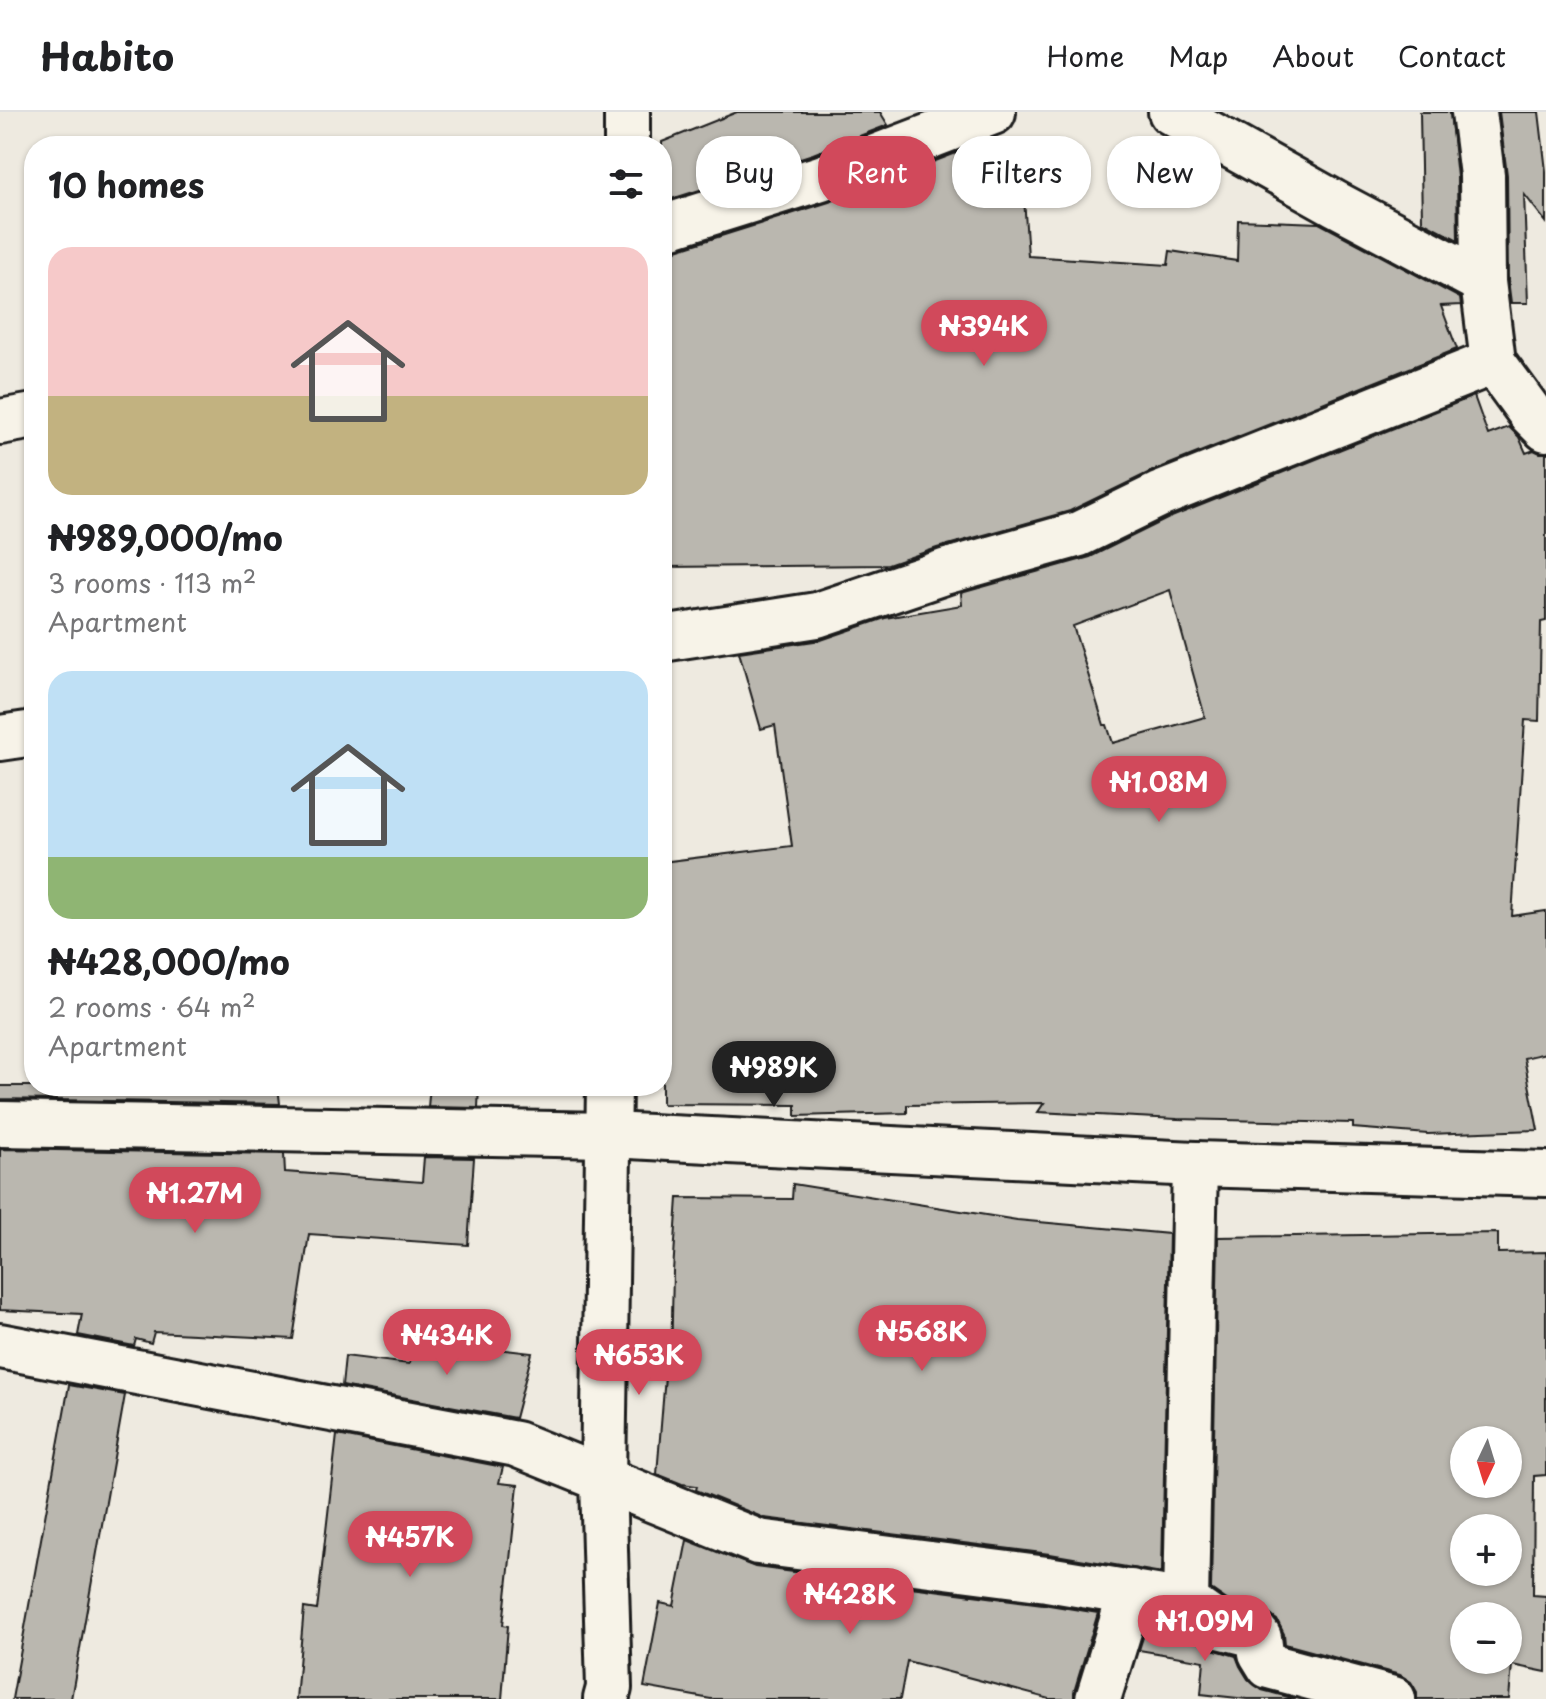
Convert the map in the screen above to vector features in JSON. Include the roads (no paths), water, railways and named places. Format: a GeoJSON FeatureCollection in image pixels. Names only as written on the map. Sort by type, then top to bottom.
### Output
{"type":"FeatureCollection","features":[{"type":"Feature","properties":{"kind":"street"},"geometry":{"type":"LineString","coordinates":[[627,112],[627,136]]}},
{"type":"Feature","properties":{"kind":"street"},"geometry":{"type":"LineString","coordinates":[[672,225],[821,178],[993,112]]}},
{"type":"Feature","properties":{"kind":"street"},"geometry":{"type":"LineString","coordinates":[[1171,112],[1483,282]]}},
{"type":"Feature","properties":{"kind":"street"},"geometry":{"type":"LineString","coordinates":[[1474,112],[1482,175],[1483,282],[1493,362],[1531,414],[1546,429]]}},
{"type":"Feature","properties":{"kind":"street"},"geometry":{"type":"LineString","coordinates":[[672,637],[817,615],[944,572],[1079,534],[1159,495],[1493,362]]}},
{"type":"Feature","properties":{"kind":"street"},"geometry":{"type":"LineString","coordinates":[[0,422],[24,418]]}},
{"type":"Feature","properties":{"kind":"street"},"geometry":{"type":"LineString","coordinates":[[0,738],[24,734]]}},
{"type":"Feature","properties":{"kind":"street"},"geometry":{"type":"LineString","coordinates":[[606,1699],[609,1688],[603,1480],[609,1096]]}},
{"type":"Feature","properties":{"kind":"street"},"geometry":{"type":"LineString","coordinates":[[0,1124],[609,1135],[1195,1164],[1546,1174]]}},
{"type":"Feature","properties":{"kind":"street"},"geometry":{"type":"LineString","coordinates":[[1186,1602],[1195,1164]]}},
{"type":"Feature","properties":{"kind":"street"},"geometry":{"type":"LineString","coordinates":[[0,1346],[516,1444],[758,1542],[1047,1579],[1186,1602],[1220,1626],[1257,1635],[1261,1653],[1269,1666],[1393,1699]]}},
{"type":"Feature","properties":{"kind":"street"},"geometry":{"type":"LineString","coordinates":[[1098,1699],[1131,1592]]}}]}
